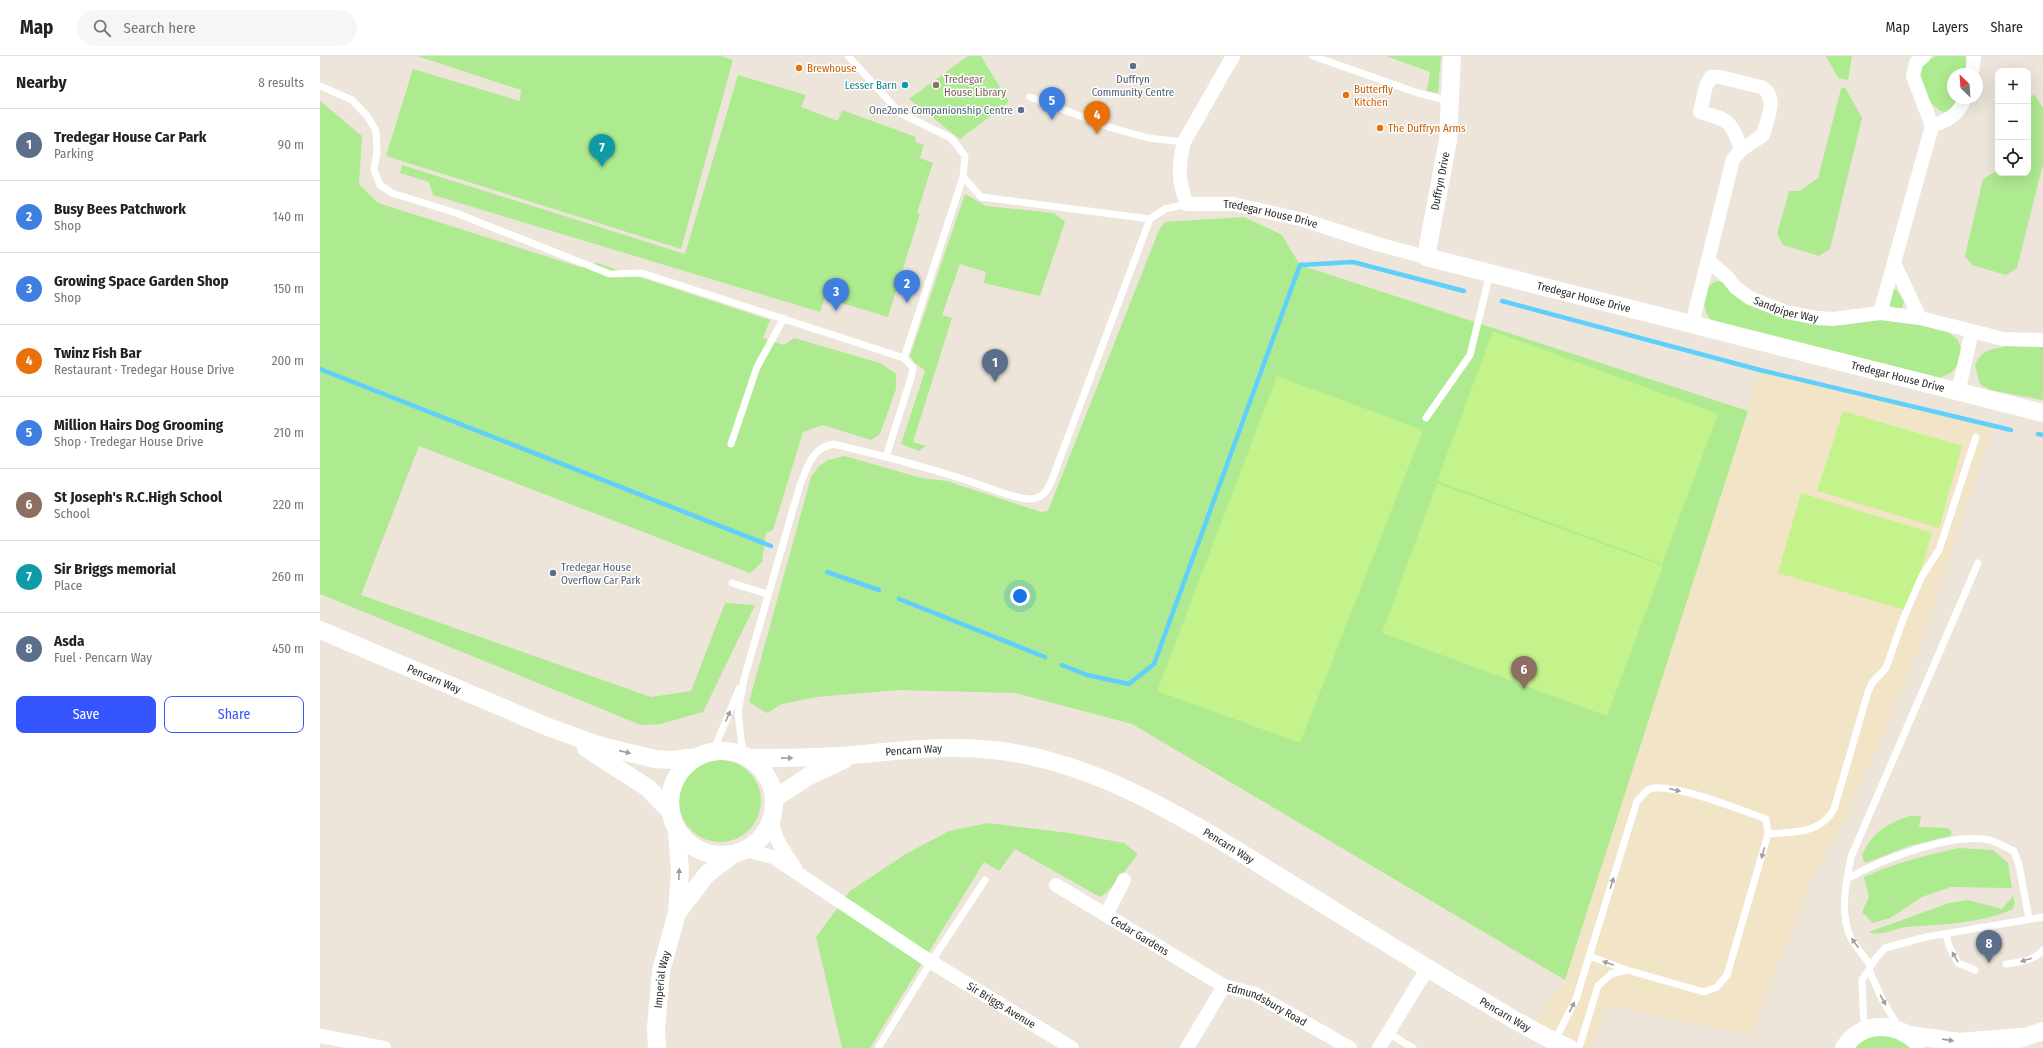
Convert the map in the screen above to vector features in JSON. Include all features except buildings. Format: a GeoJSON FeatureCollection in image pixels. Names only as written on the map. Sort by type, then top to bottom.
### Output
{"type":"FeatureCollection","features":[{"type":"Feature","properties":{"kind":"street"},"geometry":{"type":"LineString","coordinates":[[1187,204],[1180,187],[1180,157],[1184,142],[1233,56]]}},
{"type":"Feature","properties":{"kind":"street","name":"Duffryn Drive"},"geometry":{"type":"LineString","coordinates":[[1426,257],[1448,140],[1452,56]]}},
{"type":"Feature","properties":{"kind":"street"},"geometry":{"type":"LineString","coordinates":[[1880,313],[1932,126],[1913,76],[1916,63],[1924,56]]}},
{"type":"Feature","properties":{"kind":"street"},"geometry":{"type":"LineString","coordinates":[[1973,68],[1974,56]]}},
{"type":"Feature","properties":{"kind":"street"},"geometry":{"type":"LineString","coordinates":[[1692,324],[1732,160],[1741,150],[1763,135],[1772,102],[1771,97],[1766,90],[1761,87],[1720,77],[1711,77],[1706,86],[1700,112],[1724,119],[1733,128],[1741,150]]}},
{"type":"Feature","properties":{"kind":"street"},"geometry":{"type":"LineString","coordinates":[[1932,126],[1956,114],[1963,104]]}},
{"type":"Feature","properties":{"kind":"street","name":"Tredegar House Drive"},"geometry":{"type":"LineString","coordinates":[[1187,204],[1233,204],[1304,220],[1377,244],[1426,257],[1958,393],[2043,413]]}},
{"type":"Feature","properties":{"kind":"street","name":"Sandpiper Way"},"geometry":{"type":"LineString","coordinates":[[1708,260],[1728,278],[1736,288],[1750,298],[1786,312],[1816,318],[1833,319],[1880,313],[1920,318],[2003,339],[2043,340]]}},
{"type":"Feature","properties":{"kind":"street"},"geometry":{"type":"LineString","coordinates":[[1894,263],[1920,318]]}},
{"type":"Feature","properties":{"kind":"street"},"geometry":{"type":"LineString","coordinates":[[1958,393],[1972,332]]}},
{"type":"Feature","properties":{"kind":"street","name":"Pencarn Way"},"geometry":{"type":"LineString","coordinates":[[320,630],[548,728],[601,746],[654,759],[672,760],[705,754]]}},
{"type":"Feature","properties":{"kind":"street","name":"Pencarn Way"},"geometry":{"type":"LineString","coordinates":[[548,728],[605,760],[648,788],[670,811]]}},
{"type":"Feature","properties":{"kind":"street","name":"Pencarn Way"},"geometry":{"type":"LineString","coordinates":[[746,756],[789,758],[939,747],[962,748],[1009,752],[1049,760],[1096,775],[1152,801],[1220,840],[1427,969],[1562,1045]]}},
{"type":"Feature","properties":{"kind":"street"},"geometry":{"type":"LineString","coordinates":[[728,751],[746,756],[761,768],[770,782],[775,798],[772,819],[760,839],[739,852],[717,855],[702,852],[688,843],[678,831],[670,811],[670,795],[675,780],[685,766],[705,754],[728,751]]}},
{"type":"Feature","properties":{"kind":"street","name":"Pencarn Way"},"geometry":{"type":"LineString","coordinates":[[775,798],[809,776],[854,754]]}},
{"type":"Feature","properties":{"kind":"street","name":"Sir Briggs Avenue"},"geometry":{"type":"LineString","coordinates":[[772,819],[773,830],[779,846],[798,873]]}},
{"type":"Feature","properties":{"kind":"street","name":"Imperial Way"},"geometry":{"type":"LineString","coordinates":[[657,1048],[656,1028],[661,971],[677,913],[680,872],[678,831]]}},
{"type":"Feature","properties":{"kind":"street","name":"Sir Briggs Avenue"},"geometry":{"type":"LineString","coordinates":[[739,852],[773,857],[931,962],[1072,1048]]}},
{"type":"Feature","properties":{"kind":"street","name":"Imperial Way"},"geometry":{"type":"LineString","coordinates":[[677,913],[706,874],[739,852]]}},
{"type":"Feature","properties":{"kind":"street"},"geometry":{"type":"LineString","coordinates":[[1106,915],[1124,880]]}},
{"type":"Feature","properties":{"kind":"street","name":"Cedar Gardens"},"geometry":{"type":"LineString","coordinates":[[1056,885],[1224,986]]}},
{"type":"Feature","properties":{"kind":"street"},"geometry":{"type":"LineString","coordinates":[[1379,1048],[1427,969]]}},
{"type":"Feature","properties":{"kind":"street","name":"Edmundsbury Road"},"geometry":{"type":"LineString","coordinates":[[1187,1048],[1224,986],[1255,994],[1350,1048]]}},
{"type":"Feature","properties":{"kind":"street"},"geometry":{"type":"LineString","coordinates":[[1844,1047],[1854,1037],[1875,1027],[1888,1027],[1905,1032],[1959,1042],[2020,1037]]}},
{"type":"Feature","properties":{"kind":"street"},"geometry":{"type":"LineString","coordinates":[[1995,1048],[2020,1037],[2043,1031]]}},
{"type":"Feature","properties":{"kind":"street"},"geometry":{"type":"LineString","coordinates":[[1905,1032],[1922,1048]]}},
{"type":"Feature","properties":{"kind":"street"},"geometry":{"type":"LineString","coordinates":[[320,1036],[384,1048]]}},
{"type":"Feature","properties":{"kind":"lane"},"geometry":{"type":"LineString","coordinates":[[848,56],[900,113],[951,138],[965,156],[963,177],[904,358]]}},
{"type":"Feature","properties":{"kind":"lane"},"geometry":{"type":"LineString","coordinates":[[1313,56],[1418,93],[1451,101]]}},
{"type":"Feature","properties":{"kind":"lane"},"geometry":{"type":"LineString","coordinates":[[320,86],[352,100],[368,117],[376,131],[377,152],[374,170],[380,185],[392,192],[456,213],[610,274],[642,273],[904,358],[913,368],[912,378],[886,457]]}},
{"type":"Feature","properties":{"kind":"lane"},"geometry":{"type":"LineString","coordinates":[[1030,97],[1109,127],[1148,138],[1184,142]]}},
{"type":"Feature","properties":{"kind":"lane"},"geometry":{"type":"LineString","coordinates":[[963,177],[981,197],[1150,219]]}},
{"type":"Feature","properties":{"kind":"lane"},"geometry":{"type":"LineString","coordinates":[[746,756],[738,713],[744,679],[767,594],[800,485],[810,460],[822,447],[833,444],[886,457],[1020,498],[1031,499],[1042,496],[1051,483],[1150,219],[1165,209],[1187,204]]}},
{"type":"Feature","properties":{"kind":"lane"},"geometry":{"type":"LineString","coordinates":[[1426,418],[1470,355],[1490,273]]}},
{"type":"Feature","properties":{"kind":"lane"},"geometry":{"type":"LineString","coordinates":[[731,444],[757,367],[784,318]]}},
{"type":"Feature","properties":{"kind":"lane"},"geometry":{"type":"LineString","coordinates":[[1768,834],[1799,832],[1815,827],[1828,819],[1834,809],[1868,692],[1872,683],[1886,668],[1904,617],[1922,576],[1939,550],[1976,437]]}},
{"type":"Feature","properties":{"kind":"lane"},"geometry":{"type":"LineString","coordinates":[[1905,1032],[1882,999],[1870,968],[1851,938],[1845,918],[1847,879],[1851,857],[1861,832],[1978,563]]}},
{"type":"Feature","properties":{"kind":"lane"},"geometry":{"type":"LineString","coordinates":[[732,583],[767,594]]}},
{"type":"Feature","properties":{"kind":"lane"},"geometry":{"type":"LineString","coordinates":[[705,754],[744,679]]}},
{"type":"Feature","properties":{"kind":"lane"},"geometry":{"type":"LineString","coordinates":[[1562,1045],[1589,956],[1637,801],[1649,789],[1665,787],[1766,819],[1768,834],[1727,976],[1717,986],[1704,992],[1627,970],[1589,956]]}},
{"type":"Feature","properties":{"kind":"lane"},"geometry":{"type":"LineString","coordinates":[[1847,879],[1868,866],[1916,850],[1960,840],[1989,840],[2014,851],[2029,919]]}},
{"type":"Feature","properties":{"kind":"lane"},"geometry":{"type":"LineString","coordinates":[[878,1048],[984,880]]}},
{"type":"Feature","properties":{"kind":"lane"},"geometry":{"type":"LineString","coordinates":[[1864,1031],[1862,980],[1885,948],[1905,941],[2043,917]]}},
{"type":"Feature","properties":{"kind":"lane"},"geometry":{"type":"LineString","coordinates":[[1946,934],[1949,946],[1958,963],[1975,970]]}},
{"type":"Feature","properties":{"kind":"lane"},"geometry":{"type":"LineString","coordinates":[[2006,964],[2026,960],[2039,955],[2043,950]]}},
{"type":"Feature","properties":{"kind":"lane"},"geometry":{"type":"LineString","coordinates":[[1579,1048],[1598,986],[1611,974],[1627,970]]}},
{"type":"Feature","properties":{"kind":"lane"},"geometry":{"type":"LineString","coordinates":[[1388,1033],[1413,1048]]}},
{"type":"Feature","properties":{"kind":"shaded area"},"geometry":{"type":"Polygon","coordinates":[[[1315,270],[1748,411],[1760,370],[1994,427],[1918,654],[1844,823],[1815,873],[1750,1036],[1608,1005],[1591,1048],[1569,1048],[1530,1029],[1565,980],[1132,724],[1315,270]]]}},
{"type":"Feature","properties":{"kind":"green space"},"geometry":{"type":"Polygon","coordinates":[[[417,56],[721,56],[733,60],[681,249],[386,156],[413,69],[520,101],[521,90],[417,56]]]}},
{"type":"Feature","properties":{"kind":"green space"},"geometry":{"type":"Polygon","coordinates":[[[968,56],[981,56],[1009,102],[960,139],[909,99],[968,56]]]}},
{"type":"Feature","properties":{"kind":"green space"},"geometry":{"type":"Polygon","coordinates":[[[1386,56],[1441,56],[1438,93],[1427,91],[1430,72],[1386,56]]]}},
{"type":"Feature","properties":{"kind":"green space"},"geometry":{"type":"Polygon","coordinates":[[[1826,56],[1852,56],[1848,80],[1838,78],[1826,56]]]}},
{"type":"Feature","properties":{"kind":"green space"},"geometry":{"type":"Polygon","coordinates":[[[1936,56],[1965,56],[1968,64],[1967,68],[1947,68],[1947,104],[1956,104],[1956,106],[1946,112],[1940,111],[1928,100],[1920,74],[1921,68],[1927,61],[1936,56]]]}},
{"type":"Feature","properties":{"kind":"green space"},"geometry":{"type":"Polygon","coordinates":[[[738,75],[806,95],[801,107],[838,121],[842,110],[916,137],[915,142],[924,145],[920,158],[933,163],[917,213],[920,214],[888,317],[825,298],[820,312],[433,195],[429,182],[400,173],[402,165],[685,254],[738,75]]]}},
{"type":"Feature","properties":{"kind":"green space"},"geometry":{"type":"Polygon","coordinates":[[[1843,87],[1846,89],[1862,118],[1830,249],[1819,256],[1783,245],[1777,234],[1789,191],[1800,191],[1818,178],[1841,89],[1843,87]]]}},
{"type":"Feature","properties":{"kind":"green space"},"geometry":{"type":"Polygon","coordinates":[[[2035,95],[2043,108],[2043,164],[2017,268],[2006,275],[1972,265],[1965,256],[1983,179],[1995,172],[1995,176],[2031,176],[2031,96],[2035,95]]]}},
{"type":"Feature","properties":{"kind":"green space"},"geometry":{"type":"Polygon","coordinates":[[[320,101],[362,136],[359,184],[378,203],[580,267],[597,263],[770,320],[763,338],[784,345],[794,338],[880,363],[896,374],[896,389],[880,434],[871,440],[823,425],[803,432],[773,530],[766,533],[762,562],[750,573],[419,446],[361,595],[651,697],[691,691],[725,603],[755,605],[703,712],[660,724],[641,725],[320,594],[320,101]]]}},
{"type":"Feature","properties":{"kind":"green space"},"geometry":{"type":"Polygon","coordinates":[[[965,194],[986,206],[1054,213],[1065,222],[1040,296],[984,283],[986,272],[960,264],[942,315],[952,318],[913,442],[926,446],[919,451],[901,444],[925,371],[914,362],[910,356],[965,194]]]}},
{"type":"Feature","properties":{"kind":"green space"},"geometry":{"type":"Polygon","coordinates":[[[1244,217],[1282,235],[1300,265],[1748,411],[1565,980],[1132,724],[1015,693],[897,690],[817,697],[782,704],[767,713],[749,702],[811,477],[819,466],[828,460],[845,456],[921,478],[947,481],[1041,512],[1048,511],[1159,230],[1165,222],[1244,217]]]}},
{"type":"Feature","properties":{"kind":"green space"},"geometry":{"type":"Polygon","coordinates":[[[1718,281],[1725,283],[1745,302],[1776,316],[1814,324],[1887,319],[1940,328],[1958,340],[1961,349],[1960,358],[1952,372],[1938,379],[1712,321],[1706,311],[1704,298],[1708,287],[1712,283],[1718,281]]]}},
{"type":"Feature","properties":{"kind":"green space"},"geometry":{"type":"Polygon","coordinates":[[[1896,289],[1904,302],[1902,308],[1892,307],[1889,304],[1892,291],[1896,289]]]}},
{"type":"Feature","properties":{"kind":"green space"},"geometry":{"type":"Polygon","coordinates":[[[1493,331],[1718,414],[1662,564],[1437,481],[1493,331]]]}},
{"type":"Feature","properties":{"kind":"green space"},"geometry":{"type":"Polygon","coordinates":[[[2005,345],[2023,347],[2043,346],[2043,400],[1990,390],[1980,384],[1975,365],[1977,360],[1986,352],[2004,347],[2005,345]]]}},
{"type":"Feature","properties":{"kind":"green space"},"geometry":{"type":"Polygon","coordinates":[[[1277,376],[1423,430],[1300,743],[1157,691],[1277,376]]]}},
{"type":"Feature","properties":{"kind":"green space"},"geometry":{"type":"Polygon","coordinates":[[[1843,411],[1962,446],[1939,528],[1817,491],[1843,411]]]}},
{"type":"Feature","properties":{"kind":"green space"},"geometry":{"type":"Polygon","coordinates":[[[1437,483],[1663,566],[1607,716],[1382,633],[1437,483]]]}},
{"type":"Feature","properties":{"kind":"green space"},"geometry":{"type":"Polygon","coordinates":[[[1801,493],[1932,533],[1909,611],[1778,573],[1801,493]]]}},
{"type":"Feature","properties":{"kind":"green space"},"geometry":{"type":"Polygon","coordinates":[[[720,760],[736,763],[749,772],[758,785],[761,801],[758,817],[749,830],[736,839],[720,842],[704,839],[691,830],[682,817],[679,801],[682,785],[691,772],[704,763],[720,760]]]}},
{"type":"Feature","properties":{"kind":"green space"},"geometry":{"type":"Polygon","coordinates":[[[1909,816],[1921,816],[1919,827],[1948,828],[1952,832],[1950,836],[1909,846],[1868,862],[1864,862],[1862,855],[1876,834],[1887,826],[1909,816]]]}},
{"type":"Feature","properties":{"kind":"green space"},"geometry":{"type":"Polygon","coordinates":[[[988,823],[1069,833],[1124,843],[1138,854],[1114,884],[1100,897],[1015,849],[999,871],[984,862],[870,1048],[842,1048],[816,937],[850,891],[904,855],[949,831],[988,823]]]}},
{"type":"Feature","properties":{"kind":"green space"},"geometry":{"type":"Polygon","coordinates":[[[1959,848],[1993,850],[2008,863],[2012,888],[1951,887],[1922,897],[1890,918],[1873,923],[1862,912],[1869,897],[1864,877],[1899,864],[1959,848]]]}},
{"type":"Feature","properties":{"kind":"green space"},"geometry":{"type":"Polygon","coordinates":[[[2013,896],[2015,903],[2013,909],[1987,918],[1947,924],[1907,927],[1883,933],[1869,932],[1949,903],[1968,900],[2002,909],[2013,896]]]}},
{"type":"Feature","properties":{"kind":"green space"},"geometry":{"type":"Polygon","coordinates":[[[1876,1034],[1898,1037],[1910,1048],[1855,1048],[1865,1038],[1876,1034]]]}},
{"type":"Feature","properties":{"kind":"waterway"},"geometry":{"type":"LineString","coordinates":[[1062,665],[1087,675],[1129,684],[1154,664],[1300,265],[1353,262],[1464,291]]}},
{"type":"Feature","properties":{"kind":"waterway"},"geometry":{"type":"LineString","coordinates":[[1502,301],[1760,370],[2011,430]]}},
{"type":"Feature","properties":{"kind":"waterway"},"geometry":{"type":"LineString","coordinates":[[320,369],[771,546]]}},
{"type":"Feature","properties":{"kind":"waterway"},"geometry":{"type":"LineString","coordinates":[[2038,434],[2043,435]]}},
{"type":"Feature","properties":{"kind":"waterway"},"geometry":{"type":"LineString","coordinates":[[827,572],[879,590]]}},
{"type":"Feature","properties":{"kind":"waterway"},"geometry":{"type":"LineString","coordinates":[[899,599],[1045,657]]}},
{"type":"Feature","properties":{"kind":"place","name":"Duffryn Community Centre"},"geometry":{"type":"Point","coordinates":[1133,66]}},
{"type":"Feature","properties":{"kind":"place","name":"Brewhouse"},"geometry":{"type":"Point","coordinates":[799,68]}},
{"type":"Feature","properties":{"kind":"place","name":"Lesser Barn"},"geometry":{"type":"Point","coordinates":[905,85]}},
{"type":"Feature","properties":{"kind":"place","name":"Tredegar House Library"},"geometry":{"type":"Point","coordinates":[936,85]}},
{"type":"Feature","properties":{"kind":"place","name":"Butterfly Kitchen"},"geometry":{"type":"Point","coordinates":[1346,95]}},
{"type":"Feature","properties":{"kind":"place","name":"One2one Companionship Centre"},"geometry":{"type":"Point","coordinates":[1021,110]}},
{"type":"Feature","properties":{"kind":"place","name":"Million Hairs Dog Grooming"},"geometry":{"type":"Point","coordinates":[1052,120]}},
{"type":"Feature","properties":{"kind":"place","name":"The Duffryn Arms"},"geometry":{"type":"Point","coordinates":[1380,128]}},
{"type":"Feature","properties":{"kind":"place","name":"Twinz Fish Bar"},"geometry":{"type":"Point","coordinates":[1097,134]}},
{"type":"Feature","properties":{"kind":"place","name":"Sir Briggs memorial"},"geometry":{"type":"Point","coordinates":[602,167]}},
{"type":"Feature","properties":{"kind":"place","name":"Busy Bees Patchwork"},"geometry":{"type":"Point","coordinates":[907,303]}},
{"type":"Feature","properties":{"kind":"place","name":"Growing Space Garden Shop"},"geometry":{"type":"Point","coordinates":[836,311]}},
{"type":"Feature","properties":{"kind":"place","name":"Tredegar House Car Park"},"geometry":{"type":"Point","coordinates":[995,382]}},
{"type":"Feature","properties":{"kind":"place","name":"Tredegar House Overflow Car Park"},"geometry":{"type":"Point","coordinates":[553,573]}},
{"type":"Feature","properties":{"kind":"place","name":"St Joseph's R.C.High School"},"geometry":{"type":"Point","coordinates":[1524,689]}},
{"type":"Feature","properties":{"kind":"place","name":"Asda"},"geometry":{"type":"Point","coordinates":[1989,963]}}]}
